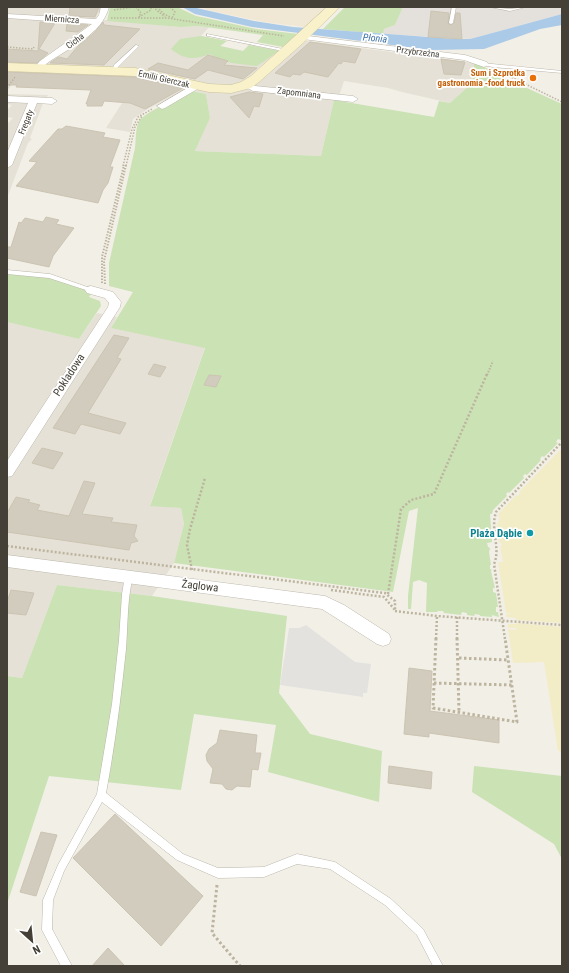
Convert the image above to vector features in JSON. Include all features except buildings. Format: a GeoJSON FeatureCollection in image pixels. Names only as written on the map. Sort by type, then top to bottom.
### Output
{"type":"FeatureCollection","features":[{"type":"Feature","properties":{"kind":"street","name":"Emilii Gierczak"},"geometry":{"type":"LineString","coordinates":[[7,68],[146,73],[196,86],[226,89],[246,85],[255,79],[288,51],[334,7]]}},
{"type":"Feature","properties":{"kind":"street","name":"Miernicza"},"geometry":{"type":"LineString","coordinates":[[7,10],[26,17]]}},
{"type":"Feature","properties":{"kind":"street","name":"Miernicza"},"geometry":{"type":"LineString","coordinates":[[7,16],[26,17],[103,14]]}},
{"type":"Feature","properties":{"kind":"street","name":"Cicha"},"geometry":{"type":"LineString","coordinates":[[37,69],[43,62],[79,39],[103,14]]}},
{"type":"Feature","properties":{"kind":"street","name":"Przybrzeżna"},"geometry":{"type":"LineString","coordinates":[[307,33],[465,58],[484,64]]}},
{"type":"Feature","properties":{"kind":"street","name":"Zapomniana"},"geometry":{"type":"LineString","coordinates":[[246,85],[253,88],[353,100]]}},
{"type":"Feature","properties":{"kind":"street"},"geometry":{"type":"LineString","coordinates":[[162,106],[196,86]]}},
{"type":"Feature","properties":{"kind":"street","name":"Fregaty"},"geometry":{"type":"LineString","coordinates":[[7,99],[52,101]]}},
{"type":"Feature","properties":{"kind":"street","name":"Fregaty"},"geometry":{"type":"LineString","coordinates":[[7,165],[34,100]]}},
{"type":"Feature","properties":{"kind":"street","name":"Pokładowa"},"geometry":{"type":"LineString","coordinates":[[7,472],[114,307],[113,299],[109,295],[96,291]]}},
{"type":"Feature","properties":{"kind":"street","name":"Żaglowa"},"geometry":{"type":"LineString","coordinates":[[7,561],[129,576],[191,577],[325,603],[382,639]]}},
{"type":"Feature","properties":{"kind":"lane"},"geometry":{"type":"LineString","coordinates":[[451,23],[454,7]]}},
{"type":"Feature","properties":{"kind":"lane"},"geometry":{"type":"LineString","coordinates":[[492,7],[510,10],[524,7]]}},
{"type":"Feature","properties":{"kind":"lane"},"geometry":{"type":"LineString","coordinates":[[208,34],[288,51]]}},
{"type":"Feature","properties":{"kind":"lane"},"geometry":{"type":"LineString","coordinates":[[114,71],[116,66],[137,46]]}},
{"type":"Feature","properties":{"kind":"lane"},"geometry":{"type":"LineString","coordinates":[[484,64],[562,72]]}},
{"type":"Feature","properties":{"kind":"lane"},"geometry":{"type":"LineString","coordinates":[[7,272],[50,276],[96,291]]}},
{"type":"Feature","properties":{"kind":"lane"},"geometry":{"type":"LineString","coordinates":[[67,966],[47,930],[48,900],[61,868],[102,795],[115,715],[122,646],[125,604],[124,593],[129,576]]}},
{"type":"Feature","properties":{"kind":"lane"},"geometry":{"type":"LineString","coordinates":[[102,795],[180,857],[218,873],[264,872],[297,859],[332,865],[388,902],[420,932],[438,966]]}},
{"type":"Feature","properties":{"kind":"path"},"geometry":{"type":"LineString","coordinates":[[103,14],[135,7],[141,13],[139,17]]}},
{"type":"Feature","properties":{"kind":"path"},"geometry":{"type":"LineString","coordinates":[[139,17],[146,14],[152,7],[167,18]]}},
{"type":"Feature","properties":{"kind":"path"},"geometry":{"type":"LineString","coordinates":[[157,7],[164,14],[175,19]]}},
{"type":"Feature","properties":{"kind":"path"},"geometry":{"type":"LineString","coordinates":[[170,7],[175,12],[172,18]]}},
{"type":"Feature","properties":{"kind":"path"},"geometry":{"type":"LineString","coordinates":[[103,14],[121,18],[167,18],[289,36]]}},
{"type":"Feature","properties":{"kind":"path"},"geometry":{"type":"LineString","coordinates":[[7,47],[32,49],[34,47]]}},
{"type":"Feature","properties":{"kind":"path"},"geometry":{"type":"LineString","coordinates":[[493,66],[507,76],[562,102]]}},
{"type":"Feature","properties":{"kind":"path"},"geometry":{"type":"LineString","coordinates":[[7,88],[19,72]]}},
{"type":"Feature","properties":{"kind":"path"},"geometry":{"type":"LineString","coordinates":[[96,291],[105,287],[104,261],[135,127],[140,118],[162,106]]}},
{"type":"Feature","properties":{"kind":"path"},"geometry":{"type":"LineString","coordinates":[[493,361],[434,494],[411,500],[401,509],[388,594],[395,603],[395,611],[437,616],[562,625]]}},
{"type":"Feature","properties":{"kind":"path"},"geometry":{"type":"LineString","coordinates":[[437,616],[433,708],[517,722],[494,564],[497,557],[493,521],[496,512],[562,442]]}},
{"type":"Feature","properties":{"kind":"path"},"geometry":{"type":"LineString","coordinates":[[191,577],[187,545],[190,529],[205,478]]}},
{"type":"Feature","properties":{"kind":"path"},"geometry":{"type":"LineString","coordinates":[[7,546],[191,577],[388,594]]}},
{"type":"Feature","properties":{"kind":"path"},"geometry":{"type":"LineString","coordinates":[[457,617],[459,712]]}},
{"type":"Feature","properties":{"kind":"path"},"geometry":{"type":"LineString","coordinates":[[459,658],[508,660]]}},
{"type":"Feature","properties":{"kind":"path"},"geometry":{"type":"LineString","coordinates":[[434,683],[512,685]]}},
{"type":"Feature","properties":{"kind":"path"},"geometry":{"type":"LineString","coordinates":[[218,873],[212,933],[240,966]]}},
{"type":"Feature","properties":{"kind":"shaded area"},"geometry":{"type":"Polygon","coordinates":[[[7,7],[100,7],[101,10],[95,19],[181,27],[209,27],[201,36],[227,41],[220,46],[243,51],[249,45],[279,50],[293,39],[474,63],[472,83],[450,103],[388,88],[344,81],[339,96],[334,100],[321,156],[195,151],[210,118],[206,94],[186,89],[146,110],[133,119],[130,132],[106,128],[124,100],[133,81],[138,77],[21,73],[7,91],[7,7]]]}},
{"type":"Feature","properties":{"kind":"shaded area"},"geometry":{"type":"Polygon","coordinates":[[[326,7],[305,27],[264,22],[207,10],[204,8],[326,7]]]}},
{"type":"Feature","properties":{"kind":"shaded area"},"geometry":{"type":"Polygon","coordinates":[[[403,7],[562,7],[562,14],[470,39],[383,34],[384,29],[395,25],[403,7]]]}},
{"type":"Feature","properties":{"kind":"shaded area"},"geometry":{"type":"Polygon","coordinates":[[[7,94],[48,95],[43,103],[30,138],[32,139],[28,143],[7,198],[7,124],[13,118],[7,117],[7,110],[12,105],[7,104],[7,94]]]}},
{"type":"Feature","properties":{"kind":"shaded area"},"geometry":{"type":"Polygon","coordinates":[[[97,313],[117,317],[111,328],[205,347],[150,505],[181,508],[184,524],[174,563],[152,596],[57,585],[22,678],[7,676],[7,322],[79,339],[97,313]]]}},
{"type":"Feature","properties":{"kind":"shaded area"},"geometry":{"type":"Polygon","coordinates":[[[306,625],[355,662],[371,664],[367,693],[363,693],[363,697],[280,685],[289,628],[299,628],[306,625]]]}},
{"type":"Feature","properties":{"kind":"green space"},"geometry":{"type":"Polygon","coordinates":[[[110,7],[177,7],[196,16],[256,29],[298,34],[283,47],[257,42],[263,35],[199,26],[181,27],[107,21],[110,7]]]}},
{"type":"Feature","properties":{"kind":"green space"},"geometry":{"type":"Polygon","coordinates":[[[345,7],[403,7],[395,25],[384,29],[383,34],[323,29],[345,7]]]}},
{"type":"Feature","properties":{"kind":"green space"},"geometry":{"type":"Polygon","coordinates":[[[201,36],[227,41],[220,46],[243,51],[249,45],[279,51],[257,66],[226,62],[210,54],[190,58],[176,53],[171,49],[180,39],[201,36]]]}},
{"type":"Feature","properties":{"kind":"green space"},"geometry":{"type":"Polygon","coordinates":[[[474,63],[562,104],[562,439],[558,439],[556,442],[558,443],[544,457],[542,456],[540,459],[541,460],[527,475],[525,474],[523,476],[524,478],[509,493],[508,492],[506,494],[507,496],[493,510],[492,514],[490,514],[492,542],[487,543],[488,547],[490,548],[490,569],[492,570],[495,588],[493,588],[493,592],[496,593],[498,607],[496,607],[496,612],[498,612],[499,617],[492,615],[492,617],[480,616],[475,614],[474,616],[467,615],[467,613],[462,612],[461,615],[444,613],[443,611],[426,612],[427,583],[419,580],[413,582],[411,609],[408,609],[408,596],[418,508],[409,511],[393,592],[174,563],[184,524],[181,508],[150,506],[205,348],[111,328],[133,292],[109,286],[109,263],[135,148],[138,123],[144,116],[157,108],[192,91],[206,94],[210,118],[195,151],[321,156],[334,100],[434,117],[439,101],[450,103],[472,83],[474,63]]]}},
{"type":"Feature","properties":{"kind":"green space"},"geometry":{"type":"Polygon","coordinates":[[[7,274],[49,278],[92,292],[89,297],[100,301],[101,306],[79,339],[7,322],[7,274]]]}},
{"type":"Feature","properties":{"kind":"green space"},"geometry":{"type":"Polygon","coordinates":[[[57,585],[152,596],[287,616],[279,693],[310,734],[382,751],[379,802],[268,772],[276,725],[194,714],[181,790],[49,776],[7,904],[7,676],[22,678],[57,585]]]}},
{"type":"Feature","properties":{"kind":"green space"},"geometry":{"type":"Polygon","coordinates":[[[474,766],[562,776],[562,859],[554,844],[472,792],[474,766]]]}},
{"type":"Feature","properties":{"kind":"sand","name":"Plaża Dąbie"},"geometry":{"type":"Polygon","coordinates":[[[562,450],[562,623],[516,620],[516,618],[506,617],[506,614],[514,614],[506,613],[498,562],[503,562],[500,546],[502,546],[499,542],[497,525],[500,517],[498,517],[499,513],[516,495],[518,496],[520,493],[519,492],[558,452],[562,450]]]}},
{"type":"Feature","properties":{"kind":"sand"},"geometry":{"type":"Polygon","coordinates":[[[516,623],[562,627],[562,752],[558,751],[544,662],[513,663],[508,629],[516,630],[517,628],[508,628],[508,624],[516,623]]]}},
{"type":"Feature","properties":{"kind":"water","name":"Płonia"},"geometry":{"type":"Polygon","coordinates":[[[182,7],[192,7],[254,21],[293,27],[455,39],[470,39],[562,14],[562,25],[540,29],[484,49],[431,50],[252,27],[195,14],[182,7]]]}},
{"type":"Feature","properties":{"kind":"place","name":"Sum i Szprotka gastronomia -food truck"},"geometry":{"type":"Point","coordinates":[533,78]}},
{"type":"Feature","properties":{"kind":"place","name":"Plaża Dąbie"},"geometry":{"type":"Point","coordinates":[530,533]}}]}
